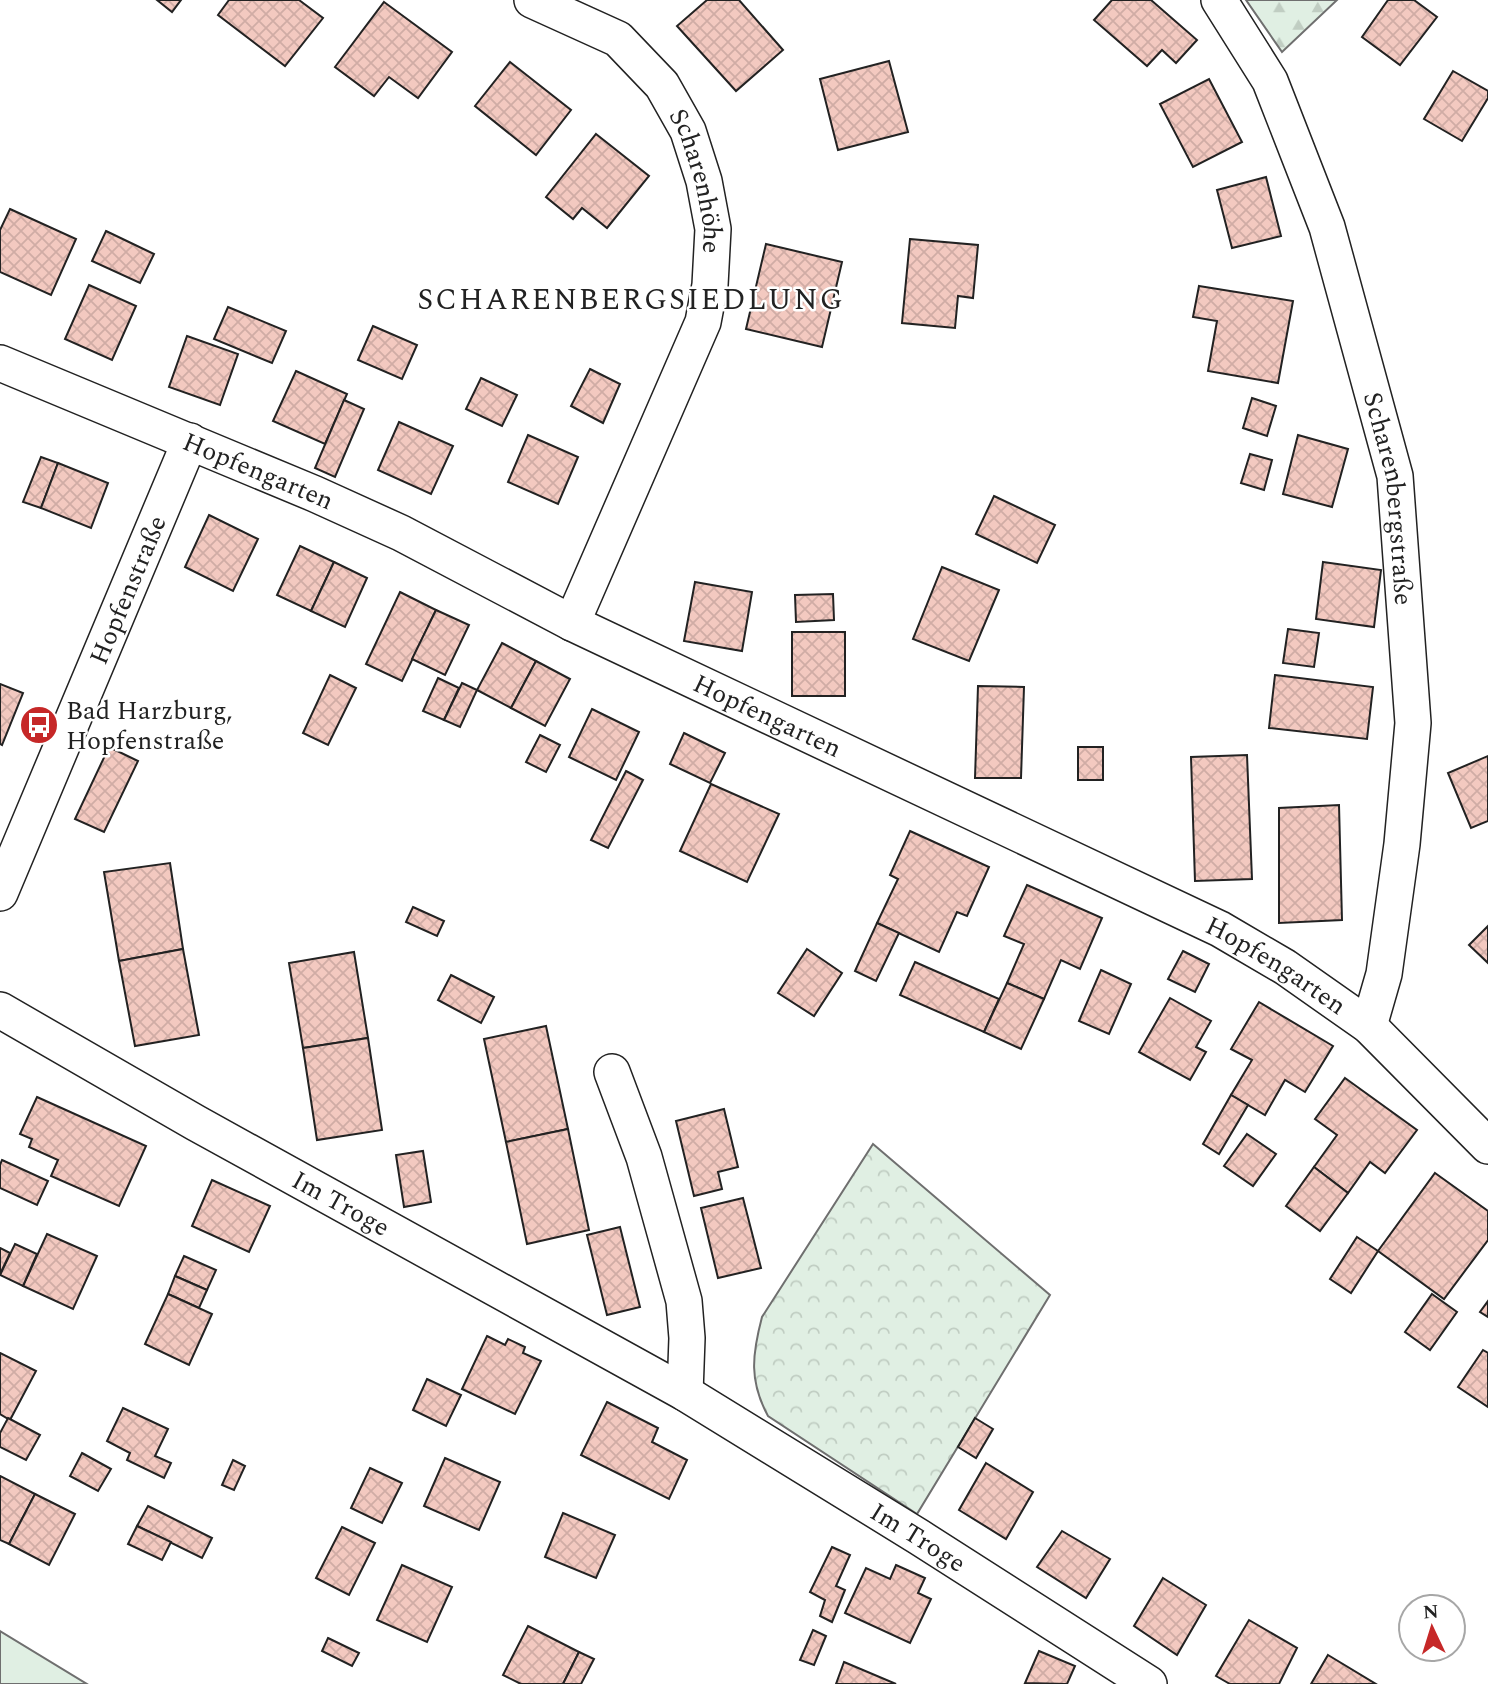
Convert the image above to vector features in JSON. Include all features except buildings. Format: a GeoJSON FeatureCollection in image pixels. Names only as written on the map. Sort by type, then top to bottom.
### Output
{"type":"FeatureCollection","features":[{"type":"Feature","properties":{"kind":"street","name":"Scharenhöhe"},"geometry":{"type":"LineString","coordinates":[[531,0],[618,39],[662,85],[688,131],[704,181],[713,229],[710,285],[703,321],[572,623]]}},
{"type":"Feature","properties":{"kind":"street","name":"Scharenbergstraße"},"geometry":{"type":"LineString","coordinates":[[1219,0],[1270,81],[1327,227],[1395,476],[1413,723],[1402,844],[1386,961],[1369,1026]]}},
{"type":"Feature","properties":{"kind":"street","name":"Hopfengarten"},"geometry":{"type":"LineString","coordinates":[[0,363],[190,441],[401,533],[572,623],[1220,929],[1285,967],[1369,1026],[1488,1146]]}},
{"type":"Feature","properties":{"kind":"street","name":"Hopfenstraße"},"geometry":{"type":"LineString","coordinates":[[0,893],[190,441]]}},
{"type":"Feature","properties":{"kind":"street","name":"Im Troge"},"geometry":{"type":"LineString","coordinates":[[0,1010],[231,1142],[685,1393],[1150,1684]]}},
{"type":"Feature","properties":{"kind":"street"},"geometry":{"type":"LineString","coordinates":[[612,1072],[644,1157],[684,1301],[687,1338],[685,1393]]}},
{"type":"Feature","properties":{"kind":"green space"},"geometry":{"type":"Polygon","coordinates":[[[1246,0],[1337,0],[1282,52],[1246,0]]]}},
{"type":"Feature","properties":{"kind":"green space"},"geometry":{"type":"Polygon","coordinates":[[[873,1144],[1050,1295],[917,1514],[768,1416],[755,1379],[754,1356],[762,1317],[873,1144]]]}},
{"type":"Feature","properties":{"kind":"green space"},"geometry":{"type":"Polygon","coordinates":[[[0,1631],[87,1684],[0,1684],[0,1631]]]}},
{"type":"Feature","properties":{"kind":"place","name":"Bad Harzburg, Hopfenstraße"},"geometry":{"type":"Point","coordinates":[39,725]}},
{"type":"Feature","properties":{"kind":"district","name":"SCHARENBERGSIEDLUNG"},"geometry":{"type":"Point","coordinates":[631,299]}}]}
